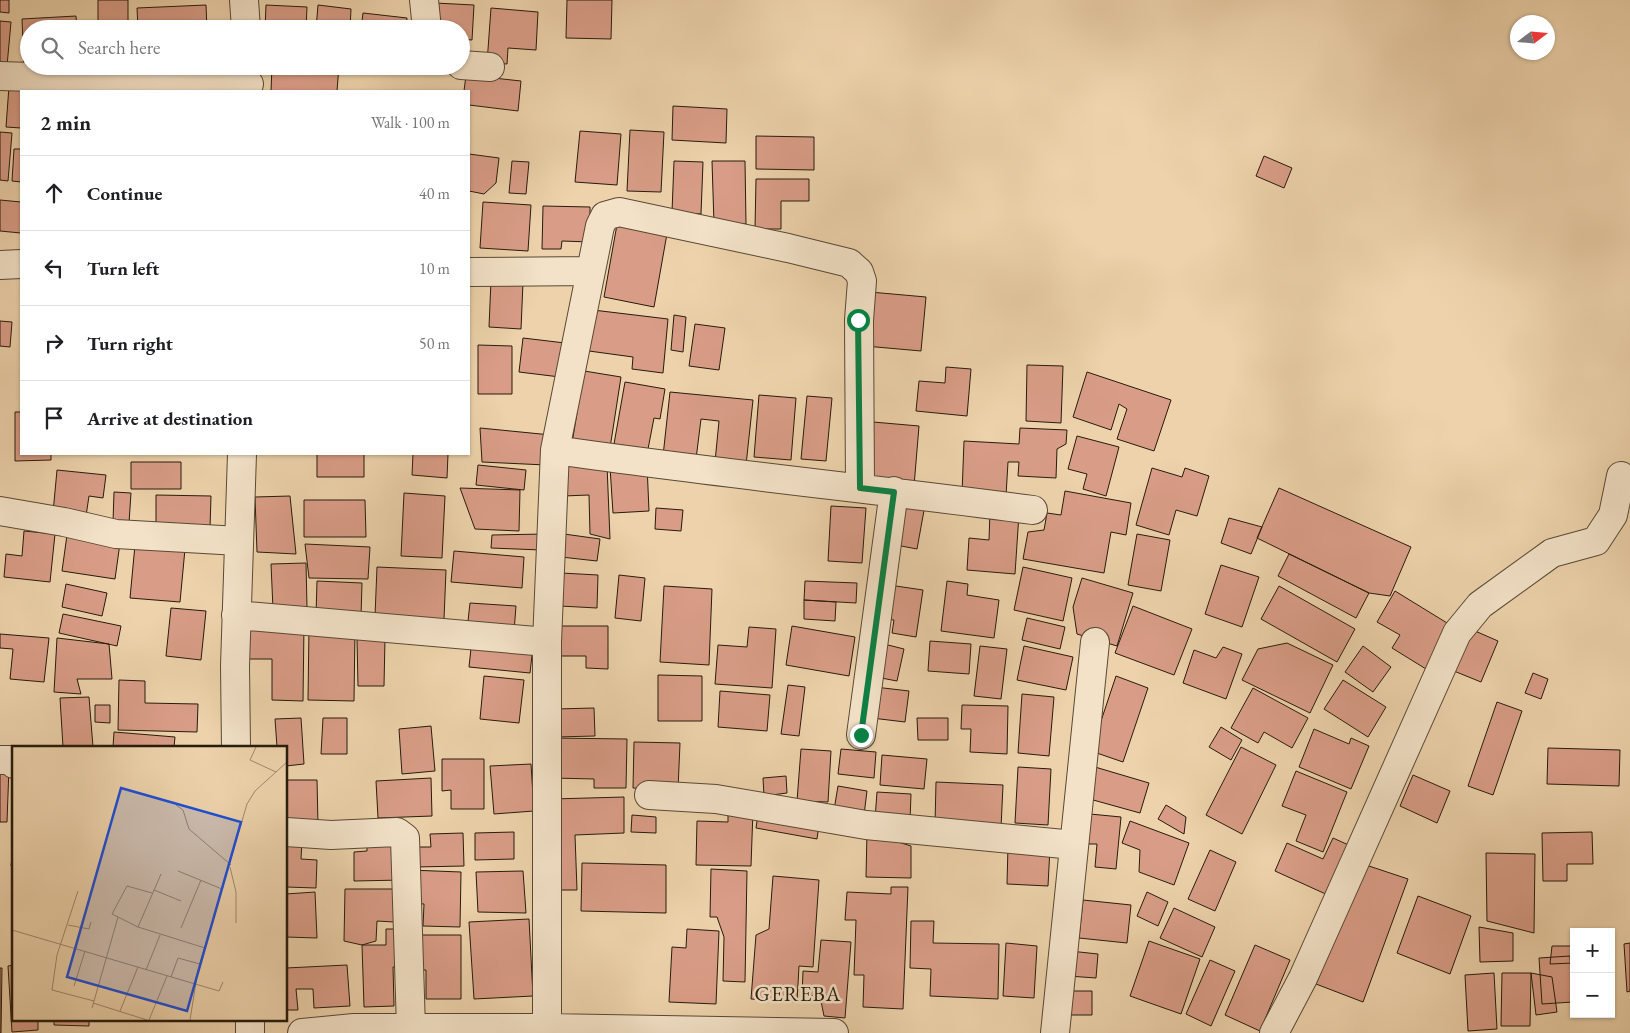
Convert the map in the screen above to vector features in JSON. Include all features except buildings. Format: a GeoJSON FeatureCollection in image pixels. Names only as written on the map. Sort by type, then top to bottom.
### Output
{"type":"FeatureCollection","features":[{"type":"Feature","properties":{"kind":"street"},"geometry":{"type":"LineString","coordinates":[[244,0],[245,20]]}},
{"type":"Feature","properties":{"kind":"street"},"geometry":{"type":"LineString","coordinates":[[424,0],[426,20]]}},
{"type":"Feature","properties":{"kind":"street"},"geometry":{"type":"LineString","coordinates":[[470,66],[490,67]]}},
{"type":"Feature","properties":{"kind":"street"},"geometry":{"type":"LineString","coordinates":[[0,76],[248,81]]}},
{"type":"Feature","properties":{"kind":"street"},"geometry":{"type":"LineString","coordinates":[[547,1028],[547,642],[555,450],[600,226],[605,216],[619,212],[849,263],[859,272],[862,281],[858,320],[860,488]]}},
{"type":"Feature","properties":{"kind":"street"},"geometry":{"type":"LineString","coordinates":[[0,265],[20,264]]}},
{"type":"Feature","properties":{"kind":"street"},"geometry":{"type":"LineString","coordinates":[[470,272],[591,271]]}},
{"type":"Feature","properties":{"kind":"street"},"geometry":{"type":"LineString","coordinates":[[555,450],[713,472],[1034,510]]}},
{"type":"Feature","properties":{"kind":"street"},"geometry":{"type":"LineString","coordinates":[[236,746],[236,615],[242,455]]}},
{"type":"Feature","properties":{"kind":"street"},"geometry":{"type":"LineString","coordinates":[[1274,1033],[1308,970],[1457,633],[1480,605],[1552,553],[1596,541],[1613,515],[1621,476]]}},
{"type":"Feature","properties":{"kind":"street"},"geometry":{"type":"LineString","coordinates":[[861,735],[894,492]]}},
{"type":"Feature","properties":{"kind":"street"},"geometry":{"type":"LineString","coordinates":[[0,511],[64,522],[116,534],[239,541]]}},
{"type":"Feature","properties":{"kind":"street"},"geometry":{"type":"LineString","coordinates":[[236,615],[547,642]]}},
{"type":"Feature","properties":{"kind":"street"},"geometry":{"type":"LineString","coordinates":[[1054,1033],[1095,642]]}},
{"type":"Feature","properties":{"kind":"street"},"geometry":{"type":"LineString","coordinates":[[649,795],[716,799],[866,826],[1074,845]]}},
{"type":"Feature","properties":{"kind":"street"},"geometry":{"type":"LineString","coordinates":[[288,832],[331,835],[397,832],[406,838],[411,1028]]}},
{"type":"Feature","properties":{"kind":"street"},"geometry":{"type":"LineString","coordinates":[[250,1020],[250,1033]]}},
{"type":"Feature","properties":{"kind":"street"},"geometry":{"type":"LineString","coordinates":[[302,1033],[354,1028],[547,1028],[834,1033]]}},
{"type":"Feature","properties":{"kind":"district","name":"GEREBA"},"geometry":{"type":"Point","coordinates":[798,993]}},
{"type":"Feature","properties":{"kind":"route"},"geometry":{"type":"LineString","coordinates":[[858,320],[860,488],[894,492],[861,735]]}}]}
